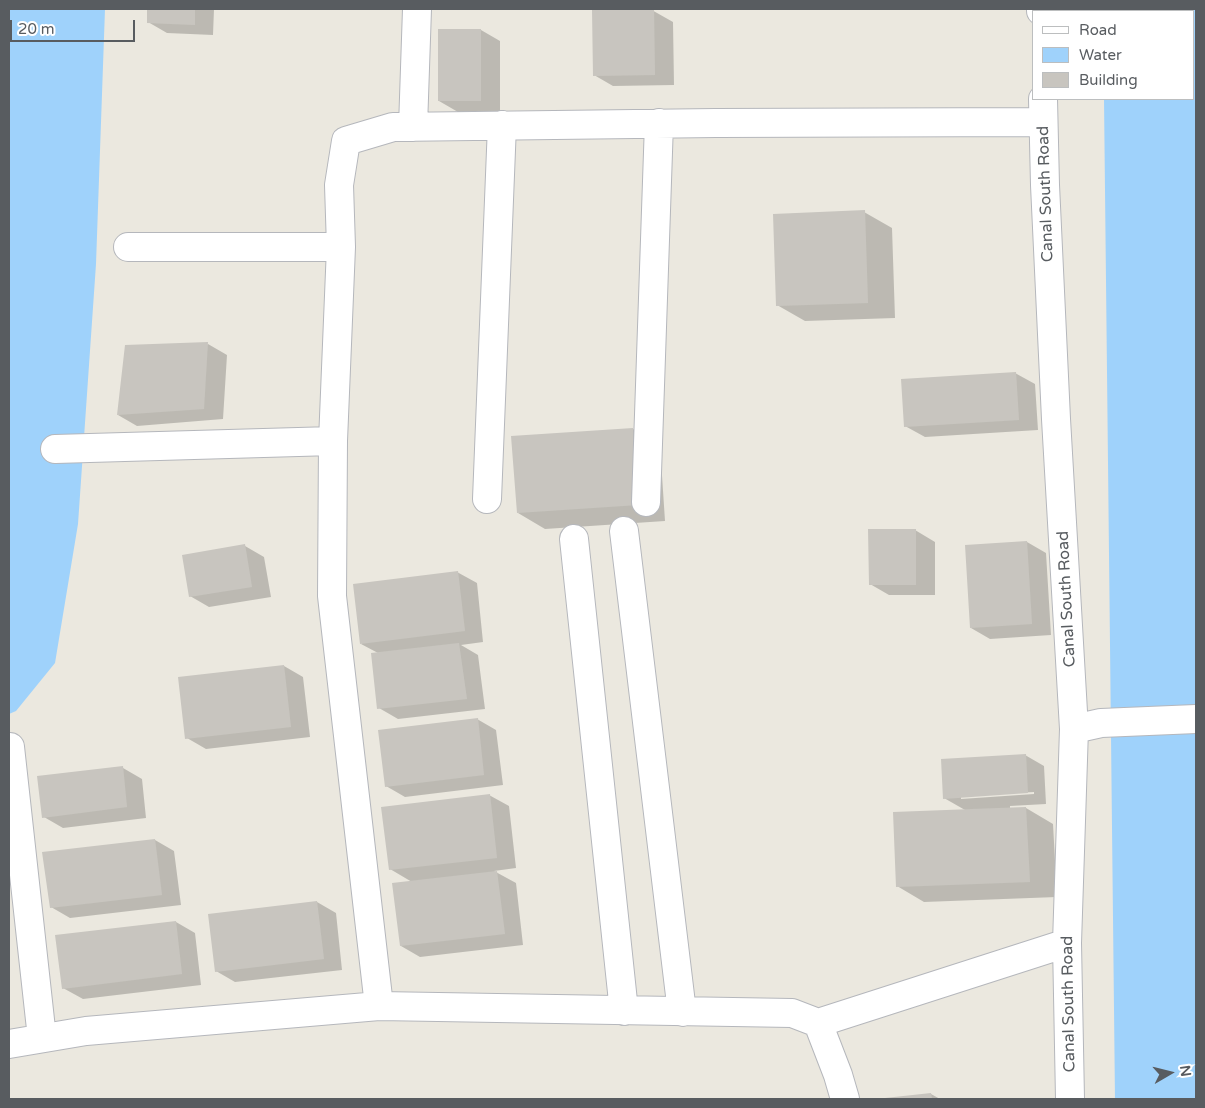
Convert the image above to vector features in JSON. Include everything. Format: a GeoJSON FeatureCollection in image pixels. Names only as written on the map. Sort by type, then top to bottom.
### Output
{"type":"FeatureCollection","features":[{"type":"Feature","properties":{"kind":"street"},"geometry":{"type":"LineString","coordinates":[[413,127],[417,9]]}},
{"type":"Feature","properties":{"kind":"street"},"geometry":{"type":"LineString","coordinates":[[379,1006],[332,596],[333,441],[341,247],[339,184],[346,141],[392,127],[659,123],[1043,111]]}},
{"type":"Feature","properties":{"kind":"street","name":"Canal South Road"},"geometry":{"type":"LineString","coordinates":[[1043,111],[1054,390],[1074,728],[1067,943],[1070,1099]]}},
{"type":"Feature","properties":{"kind":"street"},"geometry":{"type":"LineString","coordinates":[[646,502],[659,123]]}},
{"type":"Feature","properties":{"kind":"street"},"geometry":{"type":"LineString","coordinates":[[487,499],[502,125]]}},
{"type":"Feature","properties":{"kind":"street"},"geometry":{"type":"LineString","coordinates":[[128,247],[341,247]]}},
{"type":"Feature","properties":{"kind":"street"},"geometry":{"type":"LineString","coordinates":[[55,449],[333,441]]}},
{"type":"Feature","properties":{"kind":"street"},"geometry":{"type":"LineString","coordinates":[[624,531],[682,1012]]}},
{"type":"Feature","properties":{"kind":"street"},"geometry":{"type":"LineString","coordinates":[[574,539],[624,1012]]}},
{"type":"Feature","properties":{"kind":"street"},"geometry":{"type":"LineString","coordinates":[[1074,728],[1101,723],[1196,719]]}},
{"type":"Feature","properties":{"kind":"street"},"geometry":{"type":"LineString","coordinates":[[10,747],[42,1038]]}},
{"type":"Feature","properties":{"kind":"street"},"geometry":{"type":"LineString","coordinates":[[9,1044],[86,1031],[379,1006],[624,1012],[792,1013],[818,1023],[1067,943]]}},
{"type":"Feature","properties":{"kind":"street"},"geometry":{"type":"LineString","coordinates":[[818,1023],[845,1099]]}},
{"type":"Feature","properties":{"kind":"water"},"geometry":{"type":"Polygon","coordinates":[[[9,9],[105,9],[96,264],[78,524],[55,663],[16,711],[9,714],[9,9]]]}},
{"type":"Feature","properties":{"kind":"water"},"geometry":{"type":"Polygon","coordinates":[[[1196,9],[1196,1099],[1115,1099],[1104,100],[1195,100],[1195,10],[1103,10],[1196,9]]]}},
{"type":"Feature","properties":{"kind":"building"},"geometry":{"type":"Polygon","coordinates":[[[147,9],[195,9],[195,25],[147,23],[147,9]]]}},
{"type":"Feature","properties":{"kind":"building"},"geometry":{"type":"Polygon","coordinates":[[[592,10],[654,10],[655,75],[593,76],[592,10]]]}},
{"type":"Feature","properties":{"kind":"building"},"geometry":{"type":"Polygon","coordinates":[[[438,29],[481,29],[481,101],[438,101],[438,29]]]}},
{"type":"Feature","properties":{"kind":"building"},"geometry":{"type":"Polygon","coordinates":[[[865,210],[868,303],[776,306],[773,214],[865,210]]]}},
{"type":"Feature","properties":{"kind":"building"},"geometry":{"type":"Polygon","coordinates":[[[208,342],[204,409],[117,415],[125,345],[208,342]]]}},
{"type":"Feature","properties":{"kind":"building"},"geometry":{"type":"Polygon","coordinates":[[[1016,372],[1019,420],[904,427],[901,379],[1016,372]]]}},
{"type":"Feature","properties":{"kind":"building"},"geometry":{"type":"Polygon","coordinates":[[[633,428],[638,505],[517,513],[511,436],[633,428]]]}},
{"type":"Feature","properties":{"kind":"building"},"geometry":{"type":"Polygon","coordinates":[[[868,529],[916,529],[916,585],[869,585],[868,529]]]}},
{"type":"Feature","properties":{"kind":"building"},"geometry":{"type":"Polygon","coordinates":[[[1027,541],[1032,624],[970,628],[965,545],[1027,541]]]}},
{"type":"Feature","properties":{"kind":"building"},"geometry":{"type":"Polygon","coordinates":[[[245,544],[252,587],[189,597],[182,555],[245,544]]]}},
{"type":"Feature","properties":{"kind":"building"},"geometry":{"type":"Polygon","coordinates":[[[458,571],[465,631],[360,644],[353,584],[458,571]]]}},
{"type":"Feature","properties":{"kind":"building"},"geometry":{"type":"Polygon","coordinates":[[[459,643],[467,699],[377,709],[371,653],[459,643]]]}},
{"type":"Feature","properties":{"kind":"building"},"geometry":{"type":"Polygon","coordinates":[[[284,665],[291,727],[185,739],[178,677],[284,665]]]}},
{"type":"Feature","properties":{"kind":"building"},"geometry":{"type":"Polygon","coordinates":[[[478,718],[484,775],[385,787],[378,730],[478,718]]]}},
{"type":"Feature","properties":{"kind":"building"},"geometry":{"type":"Polygon","coordinates":[[[1026,754],[1028,793],[943,799],[941,759],[1026,754]]]}},
{"type":"Feature","properties":{"kind":"building"},"geometry":{"type":"Polygon","coordinates":[[[123,766],[127,807],[42,818],[37,776],[123,766]]]}},
{"type":"Feature","properties":{"kind":"building"},"geometry":{"type":"Polygon","coordinates":[[[490,794],[497,858],[389,870],[381,807],[490,794]]]}},
{"type":"Feature","properties":{"kind":"building"},"geometry":{"type":"Polygon","coordinates":[[[1026,807],[1030,882],[896,887],[893,812],[1026,807]]]}},
{"type":"Feature","properties":{"kind":"building"},"geometry":{"type":"Polygon","coordinates":[[[155,839],[162,895],[50,908],[42,852],[155,839]]]}},
{"type":"Feature","properties":{"kind":"building"},"geometry":{"type":"Polygon","coordinates":[[[497,871],[505,934],[400,946],[392,883],[497,871]]]}},
{"type":"Feature","properties":{"kind":"building"},"geometry":{"type":"Polygon","coordinates":[[[317,901],[324,959],[215,972],[208,914],[317,901]]]}},
{"type":"Feature","properties":{"kind":"building"},"geometry":{"type":"Polygon","coordinates":[[[176,921],[182,974],[62,989],[55,935],[176,921]]]}},
{"type":"Feature","properties":{"kind":"building"},"geometry":{"type":"Polygon","coordinates":[[[931,1093],[932,1099],[885,1099],[885,1098],[931,1093]]]}}]}
